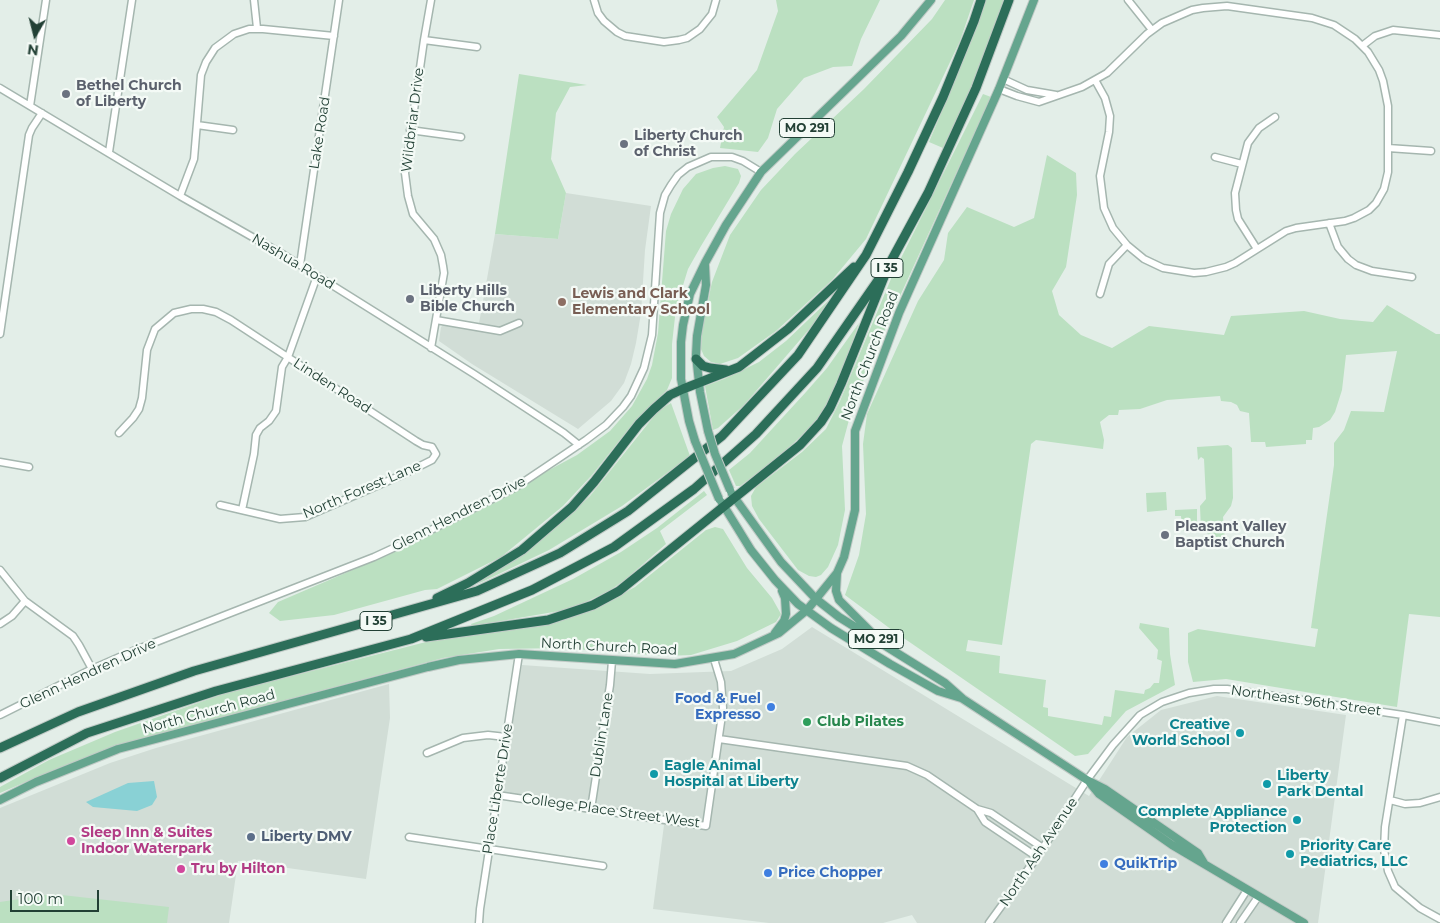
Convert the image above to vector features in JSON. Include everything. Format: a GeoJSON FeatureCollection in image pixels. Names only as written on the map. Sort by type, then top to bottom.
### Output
{"type":"FeatureCollection","features":[{"type":"Feature","properties":{"kind":"highway","name":"I 35"},"geometry":{"type":"LineString","coordinates":[[0,748],[78,712],[194,671],[477,591],[560,553],[628,511],[722,436],[798,355],[866,255],[943,97],[981,0]]}},
{"type":"Feature","properties":{"kind":"highway","name":"I 35"},"geometry":{"type":"LineString","coordinates":[[0,778],[87,732],[216,691],[411,639],[532,590],[614,547],[694,489],[756,434],[817,368],[890,263],[928,192],[976,88],[1010,0]]}},
{"type":"Feature","properties":{"kind":"highway"},"geometry":{"type":"LineString","coordinates":[[415,609],[468,583],[522,550],[572,507],[639,424],[670,395],[739,367],[788,329],[866,255]]}},
{"type":"Feature","properties":{"kind":"highway"},"geometry":{"type":"LineString","coordinates":[[411,639],[548,620],[593,605],[619,591],[732,493],[800,445],[821,422],[830,408],[890,263]]}},
{"type":"Feature","properties":{"kind":"highway"},"geometry":{"type":"LineString","coordinates":[[696,359],[703,366],[731,370]]}},
{"type":"Feature","properties":{"kind":"main road","name":"MO 291"},"geometry":{"type":"LineString","coordinates":[[931,0],[901,36],[761,172],[726,225],[690,294],[683,325],[680,359],[682,389],[689,421],[695,441],[722,503],[751,550],[779,584],[807,610],[831,628],[938,691],[963,699]]}},
{"type":"Feature","properties":{"kind":"main road","name":"North Church Road"},"geometry":{"type":"LineString","coordinates":[[0,800],[36,782],[118,749],[459,660],[519,654],[675,664],[734,654],[780,633],[807,610],[836,572],[844,557],[855,510],[855,431],[899,313],[1000,89],[1034,0]]}},
{"type":"Feature","properties":{"kind":"main road","name":"MO 291"},"geometry":{"type":"LineString","coordinates":[[705,263],[706,285],[697,336],[696,359],[708,431],[715,454],[732,493],[772,553],[816,599],[839,617],[946,683],[963,699],[1087,780],[1099,794],[1172,845],[1304,923]]}},
{"type":"Feature","properties":{"kind":"main road"},"geometry":{"type":"LineString","coordinates":[[836,572],[836,591],[839,600],[879,641]]}},
{"type":"Feature","properties":{"kind":"main road"},"geometry":{"type":"LineString","coordinates":[[772,636],[784,621],[786,614],[785,598],[779,584]]}},
{"type":"Feature","properties":{"kind":"street"},"geometry":{"type":"LineString","coordinates":[[30,106],[46,0]]}},
{"type":"Feature","properties":{"kind":"street"},"geometry":{"type":"LineString","coordinates":[[109,152],[132,0]]}},
{"type":"Feature","properties":{"kind":"street"},"geometry":{"type":"LineString","coordinates":[[254,0],[257,28]]}},
{"type":"Feature","properties":{"kind":"street","name":"Lake Road"},"geometry":{"type":"LineString","coordinates":[[300,265],[340,0]]}},
{"type":"Feature","properties":{"kind":"street","name":"Wildbriar Drive"},"geometry":{"type":"LineString","coordinates":[[431,0],[405,173],[413,214],[430,232],[437,245],[443,266],[444,274],[431,348]]}},
{"type":"Feature","properties":{"kind":"street"},"geometry":{"type":"LineString","coordinates":[[594,0],[598,13],[617,32],[633,38],[664,42],[687,38],[700,29],[712,14],[716,0]]}},
{"type":"Feature","properties":{"kind":"street"},"geometry":{"type":"LineString","coordinates":[[1128,0],[1152,30]]}},
{"type":"Feature","properties":{"kind":"street"},"geometry":{"type":"LineString","coordinates":[[1000,89],[1039,102],[1096,80],[1117,64],[1152,30],[1170,18],[1192,10],[1227,6],[1312,18],[1344,31],[1362,46],[1374,62],[1383,81],[1388,106],[1387,180],[1384,189],[1376,203],[1369,210],[1354,218],[1303,226],[1286,231],[1226,267],[1194,273],[1172,271],[1144,259],[1126,245],[1108,218],[1102,197],[1100,176],[1109,132],[1110,116],[1105,98],[1096,80]]}},
{"type":"Feature","properties":{"kind":"street"},"geometry":{"type":"LineString","coordinates":[[180,196],[194,159],[199,84],[202,71],[211,54],[221,42],[234,34],[257,28],[334,36]]}},
{"type":"Feature","properties":{"kind":"street"},"geometry":{"type":"LineString","coordinates":[[1362,46],[1375,36],[1393,30],[1440,35]]}},
{"type":"Feature","properties":{"kind":"street"},"geometry":{"type":"LineString","coordinates":[[424,40],[477,47]]}},
{"type":"Feature","properties":{"kind":"street"},"geometry":{"type":"LineString","coordinates":[[1003,79],[1027,90],[1057,95]]}},
{"type":"Feature","properties":{"kind":"street","name":"Nashua Road"},"geometry":{"type":"LineString","coordinates":[[0,88],[180,196],[300,265],[564,433],[579,445]]}},
{"type":"Feature","properties":{"kind":"street"},"geometry":{"type":"LineString","coordinates":[[0,334],[29,135],[42,113]]}},
{"type":"Feature","properties":{"kind":"street"},"geometry":{"type":"LineString","coordinates":[[1257,249],[1242,226],[1236,210],[1235,193],[1244,152],[1252,135],[1266,122],[1275,117]]}},
{"type":"Feature","properties":{"kind":"street"},"geometry":{"type":"LineString","coordinates":[[196,125],[233,130]]}},
{"type":"Feature","properties":{"kind":"street"},"geometry":{"type":"LineString","coordinates":[[410,130],[460,137]]}},
{"type":"Feature","properties":{"kind":"street"},"geometry":{"type":"LineString","coordinates":[[1388,148],[1431,151]]}},
{"type":"Feature","properties":{"kind":"street","name":"Glenn Hendren Drive"},"geometry":{"type":"LineString","coordinates":[[0,716],[133,651],[374,557],[415,538],[516,487],[579,445],[606,425],[623,406],[631,396],[644,368],[652,335],[660,213],[671,185],[678,175],[688,167],[699,160],[711,157],[732,157],[743,160],[761,172]]}},
{"type":"Feature","properties":{"kind":"street"},"geometry":{"type":"LineString","coordinates":[[1215,157],[1242,164]]}},
{"type":"Feature","properties":{"kind":"street"},"geometry":{"type":"LineString","coordinates":[[1329,223],[1338,247],[1356,265],[1372,271],[1412,277]]}},
{"type":"Feature","properties":{"kind":"street"},"geometry":{"type":"LineString","coordinates":[[1100,294],[1110,264],[1126,245]]}},
{"type":"Feature","properties":{"kind":"street"},"geometry":{"type":"LineString","coordinates":[[242,510],[254,454],[255,439],[258,432],[269,422],[276,411],[282,367],[288,357],[317,276]]}},
{"type":"Feature","properties":{"kind":"street","name":"Linden Road"},"geometry":{"type":"LineString","coordinates":[[119,433],[139,409],[147,350],[155,328],[174,313],[191,309],[216,312],[231,320],[416,441],[435,449]]}},
{"type":"Feature","properties":{"kind":"street"},"geometry":{"type":"LineString","coordinates":[[436,320],[500,331],[519,323]]}},
{"type":"Feature","properties":{"kind":"street","name":"North Forest Lane"},"geometry":{"type":"LineString","coordinates":[[220,505],[280,518],[305,517],[432,460],[435,458],[435,449]]}},
{"type":"Feature","properties":{"kind":"street"},"geometry":{"type":"LineString","coordinates":[[0,462],[29,467]]}},
{"type":"Feature","properties":{"kind":"street"},"geometry":{"type":"LineString","coordinates":[[0,570],[25,601],[73,636],[92,670]]}},
{"type":"Feature","properties":{"kind":"street"},"geometry":{"type":"LineString","coordinates":[[0,624],[12,616],[25,601]]}},
{"type":"Feature","properties":{"kind":"street","name":"Place Liberte Drive"},"geometry":{"type":"LineString","coordinates":[[479,923],[519,654]]}},
{"type":"Feature","properties":{"kind":"street","name":"College Place Street West"},"geometry":{"type":"LineString","coordinates":[[497,795],[706,826],[723,715],[724,696],[714,658]]}},
{"type":"Feature","properties":{"kind":"street","name":"Dublin Lane"},"geometry":{"type":"LineString","coordinates":[[591,809],[610,686],[612,661]]}},
{"type":"Feature","properties":{"kind":"street","name":"Northeast 96th Street"},"geometry":{"type":"LineString","coordinates":[[1087,780],[1113,745],[1140,715],[1162,702],[1189,693],[1214,689],[1239,690],[1440,722]]}},
{"type":"Feature","properties":{"kind":"street"},"geometry":{"type":"LineString","coordinates":[[1403,715],[1385,827],[1384,850],[1388,871],[1395,886],[1420,908],[1440,919]]}},
{"type":"Feature","properties":{"kind":"street"},"geometry":{"type":"LineString","coordinates":[[427,753],[463,738],[488,735],[506,737]]}},
{"type":"Feature","properties":{"kind":"street"},"geometry":{"type":"LineString","coordinates":[[719,739],[907,766],[928,775],[977,809],[991,813],[1043,848]]}},
{"type":"Feature","properties":{"kind":"street","name":"North Ash Avenue"},"geometry":{"type":"LineString","coordinates":[[988,923],[1037,857],[1087,780]]}},
{"type":"Feature","properties":{"kind":"street"},"geometry":{"type":"LineString","coordinates":[[1390,800],[1406,804],[1420,803],[1440,797]]}},
{"type":"Feature","properties":{"kind":"street"},"geometry":{"type":"LineString","coordinates":[[977,809],[985,822],[1037,857]]}},
{"type":"Feature","properties":{"kind":"street"},"geometry":{"type":"LineString","coordinates":[[409,837],[603,866]]}},
{"type":"Feature","properties":{"kind":"street"},"geometry":{"type":"LineString","coordinates":[[1226,923],[1247,890]]}},
{"type":"Feature","properties":{"kind":"street"},"geometry":{"type":"LineString","coordinates":[[1240,923],[1258,897]]}},
{"type":"Feature","properties":{"kind":"shaded area","name":"Lewis and Clark Elementary School"},"geometry":{"type":"Polygon","coordinates":[[[566,193],[651,206],[645,250],[641,313],[631,364],[624,383],[611,401],[578,429],[472,364],[439,341],[441,327],[444,324],[478,329],[495,234],[558,239],[566,193]]]}},
{"type":"Feature","properties":{"kind":"shaded area"},"geometry":{"type":"Polygon","coordinates":[[[812,627],[1089,796],[1127,737],[1161,710],[1217,696],[1346,715],[1318,923],[917,923],[912,915],[883,923],[769,923],[653,909],[664,825],[500,799],[522,665],[650,674],[731,671],[782,649],[812,627]]]}},
{"type":"Feature","properties":{"kind":"shaded area"},"geometry":{"type":"Polygon","coordinates":[[[389,684],[390,718],[366,879],[238,861],[229,923],[0,923],[0,808],[110,763],[156,748],[389,684]]]}},
{"type":"Feature","properties":{"kind":"green space"},"geometry":{"type":"Polygon","coordinates":[[[776,0],[880,0],[861,39],[852,66],[833,67],[804,78],[777,109],[768,138],[758,152],[720,148],[724,127],[717,117],[757,70],[778,11],[776,0]]]}},
{"type":"Feature","properties":{"kind":"green space"},"geometry":{"type":"Polygon","coordinates":[[[945,0],[974,0],[960,41],[866,239],[832,280],[776,331],[738,358],[720,364],[711,362],[704,356],[701,349],[702,330],[712,282],[730,235],[761,190],[932,19],[945,0]]]}},
{"type":"Feature","properties":{"kind":"green space"},"geometry":{"type":"Polygon","coordinates":[[[986,0],[1004,0],[971,88],[943,148],[929,142],[970,44],[986,0]]]}},
{"type":"Feature","properties":{"kind":"green space"},"geometry":{"type":"Polygon","coordinates":[[[519,74],[587,85],[570,87],[556,113],[551,159],[566,193],[558,239],[495,234],[519,74]]]}},
{"type":"Feature","properties":{"kind":"green space"},"geometry":{"type":"Polygon","coordinates":[[[983,94],[991,97],[890,318],[853,405],[842,446],[845,510],[838,545],[828,567],[821,575],[816,577],[809,576],[798,570],[759,519],[752,506],[751,496],[756,487],[802,452],[826,429],[840,401],[893,274],[983,94]]]}},
{"type":"Feature","properties":{"kind":"green space"},"geometry":{"type":"Polygon","coordinates":[[[1047,155],[1076,173],[1077,195],[1066,267],[1052,291],[1059,315],[1081,335],[1112,348],[1149,326],[1224,335],[1231,316],[1304,311],[1340,319],[1373,322],[1387,305],[1436,334],[1440,334],[1440,617],[1409,614],[1397,707],[1226,679],[1193,682],[1188,662],[1188,633],[1198,629],[1315,647],[1318,629],[1311,628],[1334,465],[1334,443],[1344,430],[1351,411],[1384,412],[1397,351],[1346,355],[1342,390],[1335,412],[1330,420],[1319,427],[1313,428],[1312,440],[1306,440],[1306,444],[1266,447],[1265,442],[1251,442],[1249,413],[1240,411],[1237,405],[1231,402],[1221,401],[1220,396],[1167,400],[1140,409],[1119,410],[1118,415],[1109,415],[1100,422],[1104,440],[1103,449],[1036,440],[1031,444],[1002,645],[968,640],[966,651],[1000,656],[999,673],[1046,680],[1043,707],[1048,708],[1048,716],[1102,725],[1104,716],[1111,717],[1115,690],[1144,694],[1145,690],[1154,683],[1159,683],[1162,661],[1157,659],[1158,650],[1139,628],[1140,623],[1169,628],[1170,654],[1175,685],[1126,711],[1088,754],[1075,756],[892,630],[845,595],[859,555],[866,514],[863,444],[867,414],[918,301],[944,260],[948,233],[967,207],[1014,227],[1034,218],[1047,155]]]}},
{"type":"Feature","properties":{"kind":"green space"},"geometry":{"type":"Polygon","coordinates":[[[725,166],[738,169],[741,176],[739,183],[688,269],[676,308],[672,344],[672,378],[667,390],[635,421],[592,475],[563,506],[501,557],[437,589],[425,590],[334,615],[280,621],[269,613],[278,602],[406,547],[577,455],[610,431],[632,406],[647,379],[652,365],[658,333],[666,231],[671,214],[683,189],[696,174],[725,166]]]}},
{"type":"Feature","properties":{"kind":"green space"},"geometry":{"type":"Polygon","coordinates":[[[831,298],[812,326],[744,405],[718,428],[713,430],[705,386],[759,362],[786,341],[831,298]]]}},
{"type":"Feature","properties":{"kind":"green space"},"geometry":{"type":"Polygon","coordinates":[[[859,323],[832,398],[822,415],[773,462],[740,486],[736,486],[729,470],[750,453],[806,392],[827,368],[859,323]]]}},
{"type":"Feature","properties":{"kind":"green space"},"geometry":{"type":"Polygon","coordinates":[[[671,403],[690,456],[622,506],[549,550],[473,585],[520,555],[554,529],[590,496],[659,410],[671,403]]]}},
{"type":"Feature","properties":{"kind":"green space"},"geometry":{"type":"Polygon","coordinates":[[[1228,445],[1232,448],[1233,498],[1231,506],[1223,517],[1225,539],[1215,537],[1201,530],[1200,506],[1206,499],[1204,459],[1201,457],[1198,460],[1197,447],[1228,445]]]}},
{"type":"Feature","properties":{"kind":"green space"},"geometry":{"type":"Polygon","coordinates":[[[704,491],[707,495],[660,531],[666,544],[626,579],[609,591],[571,609],[472,626],[471,624],[494,616],[573,579],[621,552],[657,528],[704,491]]]}},
{"type":"Feature","properties":{"kind":"green space"},"geometry":{"type":"Polygon","coordinates":[[[1166,492],[1167,510],[1147,512],[1146,493],[1166,492]]]}},
{"type":"Feature","properties":{"kind":"green space"},"geometry":{"type":"Polygon","coordinates":[[[1197,509],[1197,533],[1182,530],[1181,516],[1175,516],[1175,510],[1197,509]]]}},
{"type":"Feature","properties":{"kind":"green space"},"geometry":{"type":"Polygon","coordinates":[[[715,527],[723,529],[747,568],[772,598],[781,614],[776,622],[737,641],[691,655],[666,656],[562,648],[499,649],[443,658],[136,740],[58,768],[0,793],[0,787],[49,760],[115,732],[229,692],[426,642],[498,630],[598,607],[635,587],[706,530],[715,527]]]}},
{"type":"Feature","properties":{"kind":"green space"},"geometry":{"type":"Polygon","coordinates":[[[53,894],[169,907],[167,923],[0,923],[0,902],[53,894]]]}},
{"type":"Feature","properties":{"kind":"water"},"geometry":{"type":"Polygon","coordinates":[[[154,781],[157,797],[152,805],[137,811],[93,807],[86,802],[128,783],[154,781]]]}},
{"type":"Feature","properties":{"kind":"place","name":"Bethel Church of Liberty"},"geometry":{"type":"Point","coordinates":[66,94]}},
{"type":"Feature","properties":{"kind":"place","name":"Liberty Church of Christ"},"geometry":{"type":"Point","coordinates":[624,144]}},
{"type":"Feature","properties":{"kind":"place","name":"Liberty Hills Bible Church"},"geometry":{"type":"Point","coordinates":[410,299]}},
{"type":"Feature","properties":{"kind":"place","name":"Lewis and Clark Elementary School"},"geometry":{"type":"Point","coordinates":[562,302]}},
{"type":"Feature","properties":{"kind":"place","name":"Pleasant Valley Baptist Church"},"geometry":{"type":"Point","coordinates":[1165,535]}},
{"type":"Feature","properties":{"kind":"place","name":"Food & Fuel Expresso"},"geometry":{"type":"Point","coordinates":[771,707]}},
{"type":"Feature","properties":{"kind":"place","name":"Club Pilates"},"geometry":{"type":"Point","coordinates":[807,722]}},
{"type":"Feature","properties":{"kind":"place","name":"Creative World School"},"geometry":{"type":"Point","coordinates":[1240,733]}},
{"type":"Feature","properties":{"kind":"place","name":"Eagle Animal Hospital at Liberty"},"geometry":{"type":"Point","coordinates":[654,774]}},
{"type":"Feature","properties":{"kind":"place","name":"Liberty Park Dental"},"geometry":{"type":"Point","coordinates":[1267,784]}},
{"type":"Feature","properties":{"kind":"place","name":"Complete Appliance Protection"},"geometry":{"type":"Point","coordinates":[1297,820]}},
{"type":"Feature","properties":{"kind":"place","name":"Liberty DMV"},"geometry":{"type":"Point","coordinates":[251,837]}},
{"type":"Feature","properties":{"kind":"place","name":"Sleep Inn & Suites Indoor Waterpark"},"geometry":{"type":"Point","coordinates":[71,841]}},
{"type":"Feature","properties":{"kind":"place","name":"Priority Care Pediatrics, LLC"},"geometry":{"type":"Point","coordinates":[1290,854]}},
{"type":"Feature","properties":{"kind":"place","name":"QuikTrip"},"geometry":{"type":"Point","coordinates":[1104,864]}},
{"type":"Feature","properties":{"kind":"place","name":"Tru by Hilton"},"geometry":{"type":"Point","coordinates":[181,869]}},
{"type":"Feature","properties":{"kind":"place","name":"Price Chopper"},"geometry":{"type":"Point","coordinates":[768,873]}}]}
